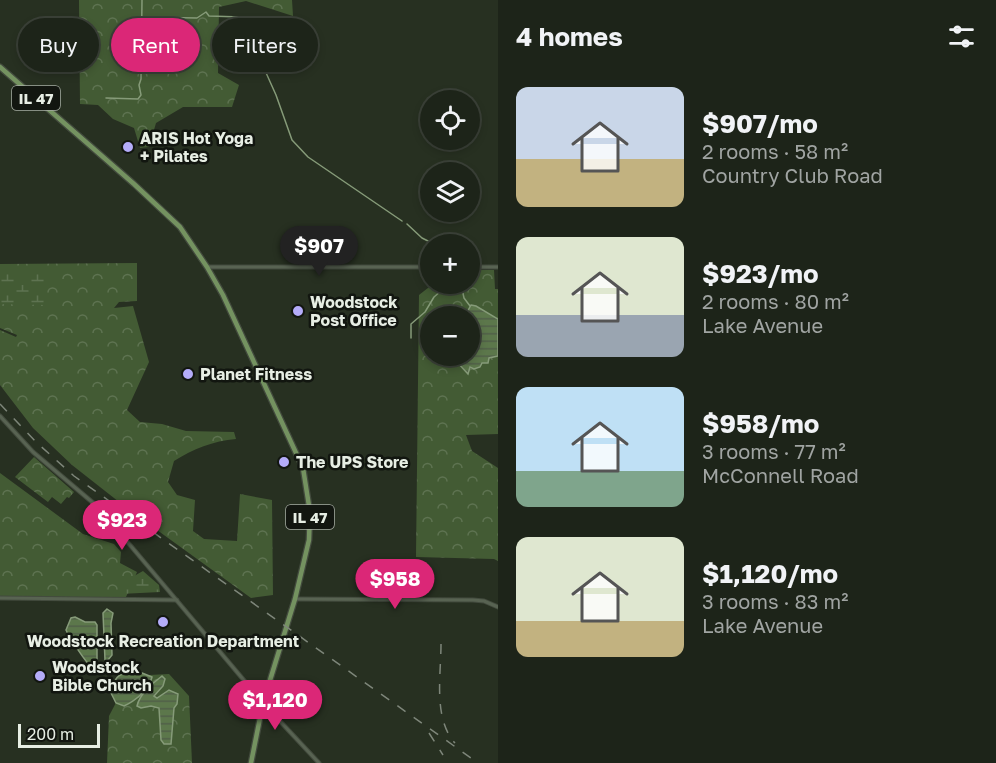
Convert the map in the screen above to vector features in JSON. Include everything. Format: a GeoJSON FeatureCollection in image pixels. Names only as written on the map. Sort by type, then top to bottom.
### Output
{"type":"FeatureCollection","features":[{"type":"Feature","properties":{"kind":"main road","name":"IL 47"},"geometry":{"type":"LineString","coordinates":[[0,67],[180,227],[223,295],[296,450],[306,478],[310,535],[295,599],[263,703],[251,763]]}},
{"type":"Feature","properties":{"kind":"main road"},"geometry":{"type":"LineString","coordinates":[[270,683],[270,696],[276,715]]}},
{"type":"Feature","properties":{"kind":"street"},"geometry":{"type":"LineString","coordinates":[[207,267],[420,267]]}},
{"type":"Feature","properties":{"kind":"street"},"geometry":{"type":"LineString","coordinates":[[480,267],[498,267]]}},
{"type":"Feature","properties":{"kind":"street"},"geometry":{"type":"LineString","coordinates":[[0,416],[33,452],[98,507],[263,703],[319,763]]}},
{"type":"Feature","properties":{"kind":"street"},"geometry":{"type":"LineString","coordinates":[[0,598],[177,600]]}},
{"type":"Feature","properties":{"kind":"street"},"geometry":{"type":"LineString","coordinates":[[295,599],[471,600],[484,601],[498,607]]}},
{"type":"Feature","properties":{"kind":"green space"},"geometry":{"type":"Polygon","coordinates":[[[79,0],[292,0],[293,16],[246,1],[219,7],[219,18],[212,18],[212,72],[218,72],[239,85],[232,107],[183,107],[156,123],[149,147],[140,148],[134,128],[113,119],[98,105],[80,104],[80,72],[99,72],[99,18],[79,18],[79,0]]]}},
{"type":"Feature","properties":{"kind":"green space"},"geometry":{"type":"Polygon","coordinates":[[[137,263],[137,301],[119,302],[114,308],[133,306],[149,362],[127,410],[140,422],[162,424],[186,431],[234,432],[236,439],[204,446],[174,461],[168,482],[177,495],[195,500],[193,531],[204,539],[237,541],[240,494],[272,500],[273,595],[251,598],[128,509],[72,465],[33,428],[0,385],[0,330],[16,337],[17,335],[0,328],[0,264],[137,263]]]}},
{"type":"Feature","properties":{"kind":"green space"},"geometry":{"type":"Polygon","coordinates":[[[480,270],[494,270],[495,289],[498,289],[498,434],[466,435],[472,451],[498,468],[498,561],[494,559],[416,557],[419,295],[480,294],[480,270]]]}},
{"type":"Feature","properties":{"kind":"green space"},"geometry":{"type":"Polygon","coordinates":[[[0,272],[44,272],[46,305],[0,304],[0,272]]]}},
{"type":"Feature","properties":{"kind":"green space"},"geometry":{"type":"Polygon","coordinates":[[[34,457],[74,492],[61,504],[52,497],[48,502],[15,477],[34,457]]]}},
{"type":"Feature","properties":{"kind":"green space"},"geometry":{"type":"Polygon","coordinates":[[[0,473],[83,534],[114,544],[121,552],[120,563],[137,572],[126,597],[0,597],[0,473]]]}},
{"type":"Feature","properties":{"kind":"green space"},"geometry":{"type":"Polygon","coordinates":[[[143,571],[159,585],[160,592],[120,594],[134,576],[143,571]]]}},
{"type":"Feature","properties":{"kind":"green space"},"geometry":{"type":"Polygon","coordinates":[[[169,674],[189,696],[192,763],[107,763],[109,716],[130,676],[169,674]]]}},
{"type":"Feature","properties":{"kind":"shaded area"},"geometry":{"type":"Polygon","coordinates":[[[480,308],[498,319],[498,356],[489,358],[488,363],[482,363],[480,367],[474,369],[470,367],[468,374],[461,366],[480,366],[480,308]]]}},
{"type":"Feature","properties":{"kind":"shaded area"},"geometry":{"type":"Polygon","coordinates":[[[107,609],[113,613],[112,655],[105,660],[103,613],[107,609]]]}},
{"type":"Feature","properties":{"kind":"shaded area"},"geometry":{"type":"Polygon","coordinates":[[[75,617],[85,622],[95,622],[97,625],[97,668],[92,667],[86,661],[66,630],[71,618],[75,617]]]}},
{"type":"Feature","properties":{"kind":"shaded area"},"geometry":{"type":"Polygon","coordinates":[[[142,673],[152,677],[145,691],[124,706],[116,703],[110,691],[115,679],[121,674],[142,673]]]}},
{"type":"Feature","properties":{"kind":"shaded area"},"geometry":{"type":"Polygon","coordinates":[[[162,676],[165,679],[163,686],[154,696],[157,698],[169,690],[178,694],[174,708],[171,744],[164,744],[161,740],[159,708],[137,706],[144,693],[162,676]]]}},
{"type":"Feature","properties":{"kind":"waterway"},"geometry":{"type":"LineString","coordinates":[[106,98],[138,99],[141,95],[139,85],[142,0]]}},
{"type":"Feature","properties":{"kind":"waterway"},"geometry":{"type":"LineString","coordinates":[[142,17],[197,18],[206,12],[209,16],[241,17],[276,95],[292,140],[308,157],[402,221]]}},
{"type":"Feature","properties":{"kind":"waterway"},"geometry":{"type":"LineString","coordinates":[[407,224],[420,236]]}},
{"type":"Feature","properties":{"kind":"waterway"},"geometry":{"type":"LineString","coordinates":[[411,338],[411,324],[425,312],[437,294]]}},
{"type":"Feature","properties":{"kind":"waterway"},"geometry":{"type":"LineString","coordinates":[[463,294],[470,306]]}},
{"type":"Feature","properties":{"kind":"railway"},"geometry":{"type":"LineString","coordinates":[[0,404],[36,442],[74,476],[478,763]]}},
{"type":"Feature","properties":{"kind":"railway"},"geometry":{"type":"LineString","coordinates":[[441,644],[441,709],[448,733],[455,743]]}},
{"type":"Feature","properties":{"kind":"railway"},"geometry":{"type":"LineString","coordinates":[[429,733],[443,755]]}},
{"type":"Feature","properties":{"kind":"place","name":"ARIS Hot Yoga + Pilates"},"geometry":{"type":"Point","coordinates":[128,147]}},
{"type":"Feature","properties":{"kind":"place","name":"Woodstock Post Office"},"geometry":{"type":"Point","coordinates":[298,311]}},
{"type":"Feature","properties":{"kind":"place","name":"Planet Fitness"},"geometry":{"type":"Point","coordinates":[188,374]}},
{"type":"Feature","properties":{"kind":"place","name":"The UPS Store"},"geometry":{"type":"Point","coordinates":[284,462]}},
{"type":"Feature","properties":{"kind":"place","name":"Woodstock Recreation Department"},"geometry":{"type":"Point","coordinates":[163,622]}},
{"type":"Feature","properties":{"kind":"place","name":"Woodstock Bible Church"},"geometry":{"type":"Point","coordinates":[40,676]}}]}
